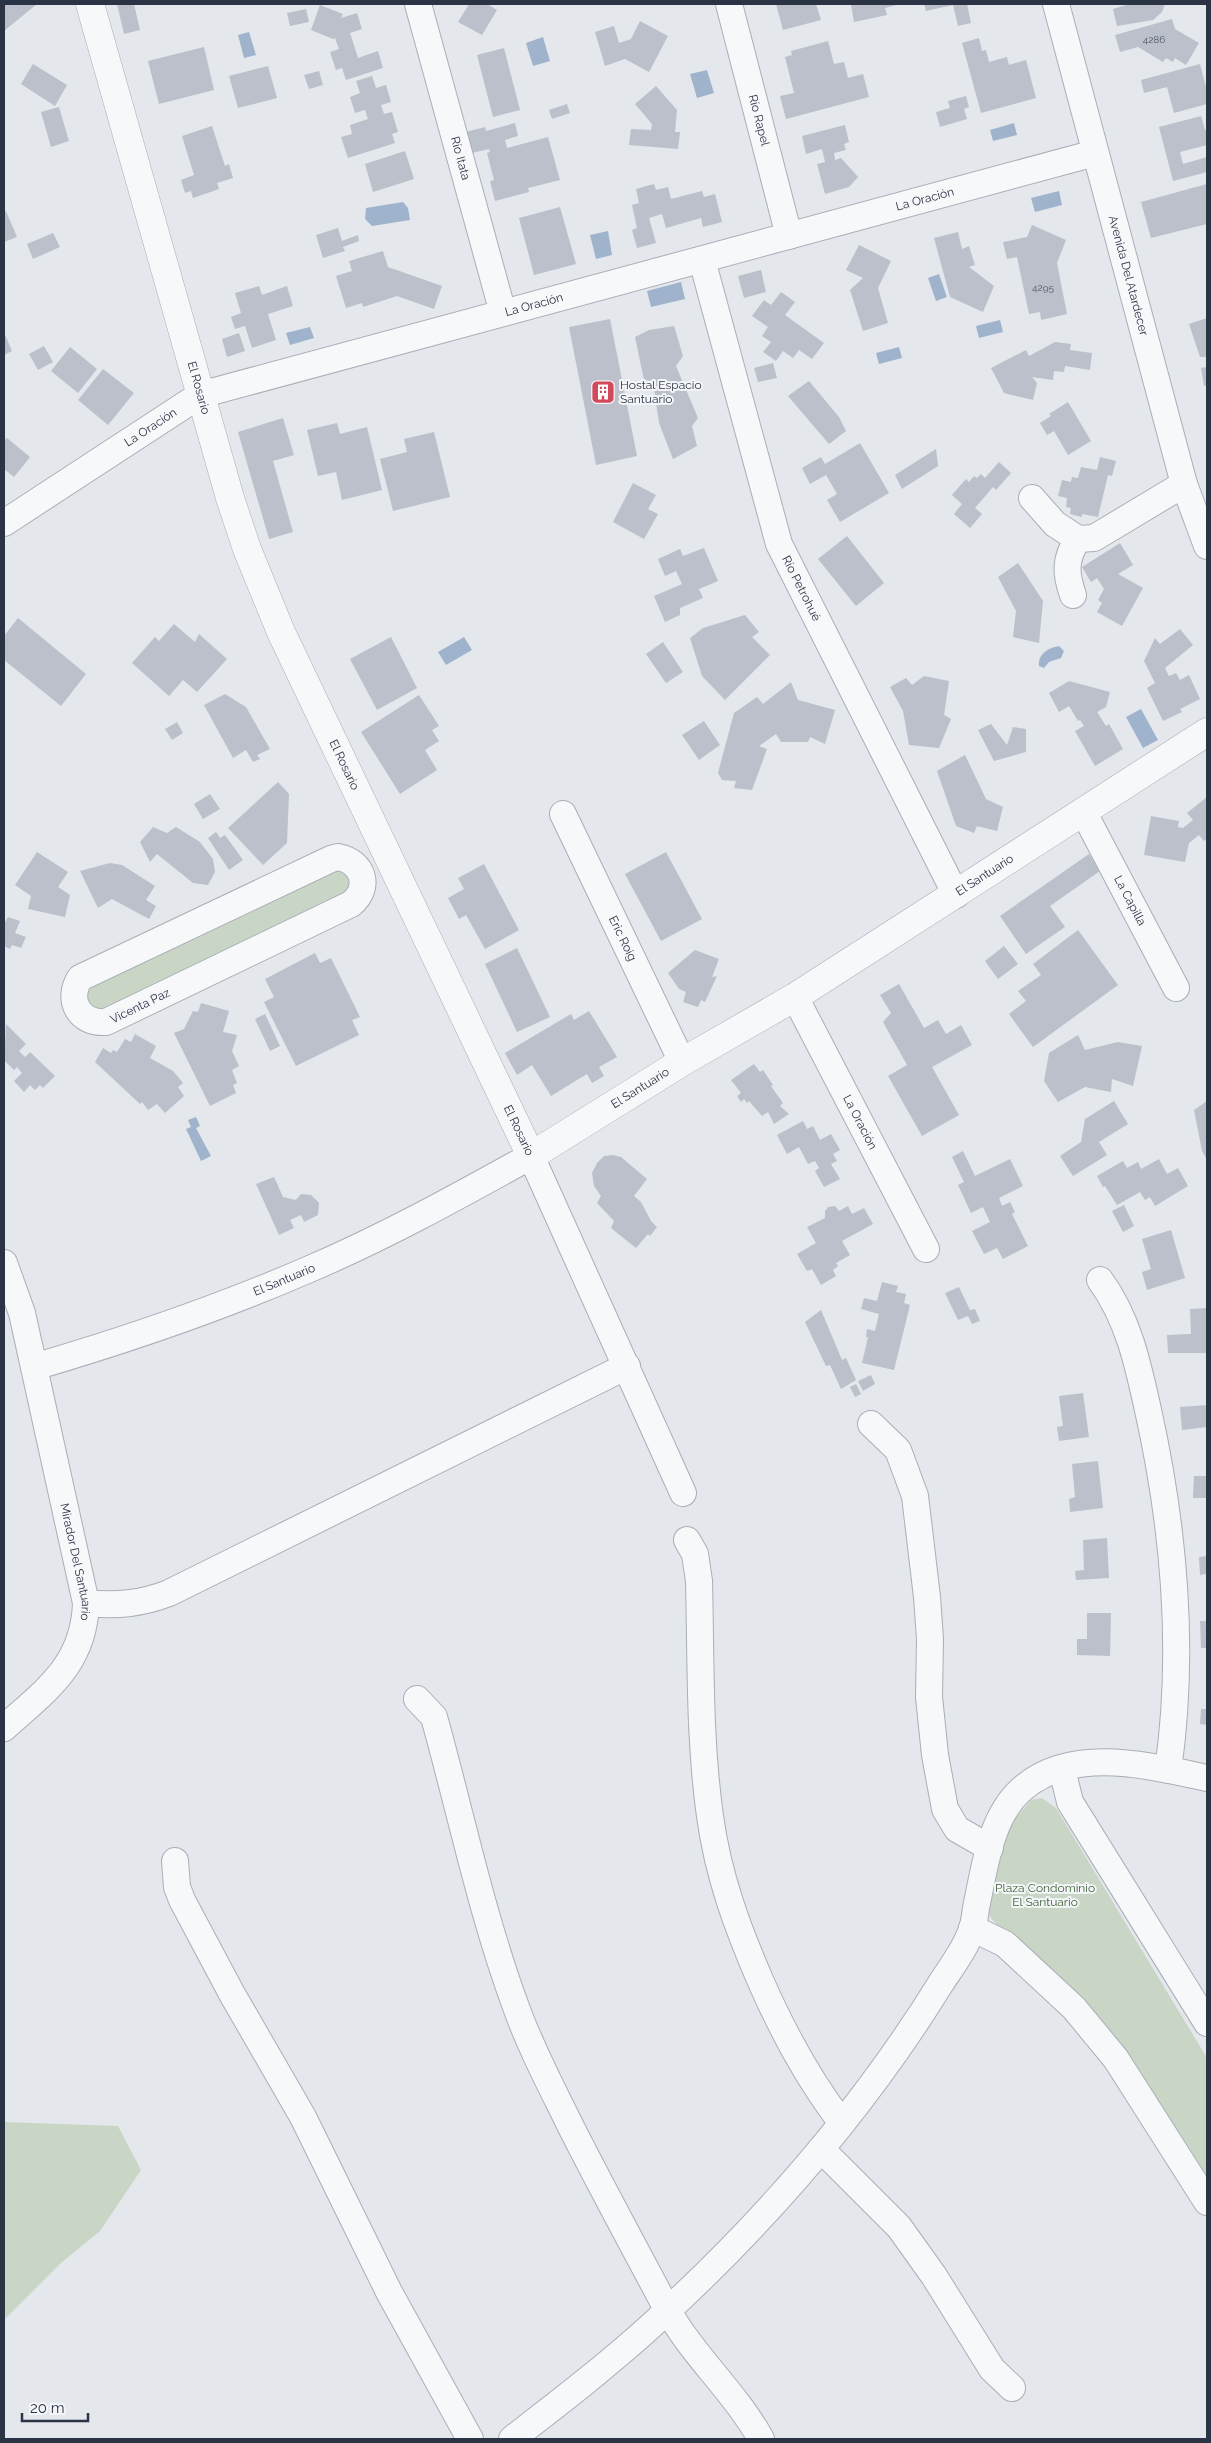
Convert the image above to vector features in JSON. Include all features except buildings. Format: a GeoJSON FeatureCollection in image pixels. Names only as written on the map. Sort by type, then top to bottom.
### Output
{"type":"FeatureCollection","features":[{"type":"Feature","properties":{"kind":"street","name":"El Rosario"},"geometry":{"type":"LineString","coordinates":[[90,4],[230,498],[263,591],[531,1156],[683,1493]]}},
{"type":"Feature","properties":{"kind":"street","name":"Río Itata"},"geometry":{"type":"LineString","coordinates":[[418,4],[503,314]]}},
{"type":"Feature","properties":{"kind":"street","name":"Río Rapel"},"geometry":{"type":"LineString","coordinates":[[729,4],[788,236]]}},
{"type":"Feature","properties":{"kind":"street","name":"Avenida Del Atardecer"},"geometry":{"type":"LineString","coordinates":[[1056,4],[1184,484],[1207,546]]}},
{"type":"Feature","properties":{"kind":"street","name":"La Oración"},"geometry":{"type":"LineString","coordinates":[[4,523],[200,395],[1095,153]]}},
{"type":"Feature","properties":{"kind":"street","name":"Río Petrohué"},"geometry":{"type":"LineString","coordinates":[[702,260],[780,544],[956,895]]}},
{"type":"Feature","properties":{"kind":"street"},"geometry":{"type":"LineString","coordinates":[[1032,498],[1055,524],[1078,539],[1094,538],[1184,484]]}},
{"type":"Feature","properties":{"kind":"street"},"geometry":{"type":"LineString","coordinates":[[1073,595],[1066,578],[1067,560],[1069,552],[1078,539]]}},
{"type":"Feature","properties":{"kind":"street","name":"El Santuario"},"geometry":{"type":"LineString","coordinates":[[34,1367],[172,1324],[307,1271],[383,1235],[531,1156],[682,1062],[795,997],[1084,813],[1207,732]]}},
{"type":"Feature","properties":{"kind":"street","name":"La Capilla"},"geometry":{"type":"LineString","coordinates":[[1084,813],[1176,988]]}},
{"type":"Feature","properties":{"kind":"street","name":"Eric Roig"},"geometry":{"type":"LineString","coordinates":[[563,814],[682,1062]]}},
{"type":"Feature","properties":{"kind":"street","name":"Vicenta Paz"},"geometry":{"type":"LineString","coordinates":[[338,857],[352,862],[362,873],[361,894],[351,904],[106,1022],[89,1020],[77,1009],[74,993],[80,978],[331,859],[338,857]]}},
{"type":"Feature","properties":{"kind":"street"},"geometry":{"type":"LineString","coordinates":[[362,873],[390,858]]}},
{"type":"Feature","properties":{"kind":"street","name":"La Oración"},"geometry":{"type":"LineString","coordinates":[[795,997],[926,1249]]}},
{"type":"Feature","properties":{"kind":"street","name":"Mirador Del Santuario"},"geometry":{"type":"LineString","coordinates":[[4,1263],[22,1313],[86,1603],[83,1632],[71,1662],[60,1676],[4,1728]]}},
{"type":"Feature","properties":{"kind":"street"},"geometry":{"type":"LineString","coordinates":[[1100,1280],[1113,1298],[1129,1336],[1153,1431],[1166,1506],[1172,1574],[1176,1684],[1174,1728],[1168,1770]]}},
{"type":"Feature","properties":{"kind":"street"},"geometry":{"type":"LineString","coordinates":[[86,1603],[120,1606],[135,1604],[169,1593],[627,1366]]}},
{"type":"Feature","properties":{"kind":"street"},"geometry":{"type":"LineString","coordinates":[[871,1424],[898,1450],[915,1496],[928,1606],[929,1697],[935,1755],[945,1809],[957,1829],[990,1848]]}},
{"type":"Feature","properties":{"kind":"street"},"geometry":{"type":"LineString","coordinates":[[687,1540],[695,1554],[699,1581],[704,1767],[710,1816],[722,1882],[744,1945],[773,2008],[811,2081],[842,2123]]}},
{"type":"Feature","properties":{"kind":"street"},"geometry":{"type":"LineString","coordinates":[[416,1699],[434,1717],[482,1904],[522,2024],[586,2157],[668,2310],[702,2362],[739,2406],[761,2439]]}},
{"type":"Feature","properties":{"kind":"street"},"geometry":{"type":"LineString","coordinates":[[512,2439],[582,2384],[668,2310],[740,2238],[821,2149],[842,2123],[907,2035],[941,1984],[972,1928],[990,1848],[1001,1817],[1022,1789],[1039,1777],[1084,1763],[1106,1762],[1168,1770],[1207,1778]]}},
{"type":"Feature","properties":{"kind":"street"},"geometry":{"type":"LineString","coordinates":[[1062,1769],[1070,1802],[1207,2023]]}},
{"type":"Feature","properties":{"kind":"street"},"geometry":{"type":"LineString","coordinates":[[175,1861],[177,1887],[182,1900],[232,1994],[303,2116],[390,2292],[470,2439]]}},
{"type":"Feature","properties":{"kind":"street"},"geometry":{"type":"LineString","coordinates":[[972,1928],[1004,1944],[1074,2008],[1116,2059],[1207,2202]]}},
{"type":"Feature","properties":{"kind":"street"},"geometry":{"type":"LineString","coordinates":[[821,2149],[899,2227],[934,2276],[992,2370],[1012,2388]]}},
{"type":"Feature","properties":{"kind":"green space"},"geometry":{"type":"Polygon","coordinates":[[[344,867],[353,890],[106,1015],[88,1011],[85,989],[344,867]]]}},
{"type":"Feature","properties":{"kind":"green space","name":"Plaza Condominio El Santuario"},"geometry":{"type":"Polygon","coordinates":[[[1042,1798],[1056,1808],[1207,2058],[1207,2176],[1139,2071],[1007,1938],[985,1910],[999,1845],[1015,1819],[1031,1800],[1042,1798]]]}},
{"type":"Feature","properties":{"kind":"green space"},"geometry":{"type":"Polygon","coordinates":[[[4,2122],[118,2126],[141,2170],[100,2231],[62,2262],[4,2320],[4,2122]]]}},
{"type":"Feature","properties":{"kind":"water"},"geometry":{"type":"Polygon","coordinates":[[[249,32],[256,55],[244,58],[238,35],[249,32]]]}},
{"type":"Feature","properties":{"kind":"water"},"geometry":{"type":"Polygon","coordinates":[[[543,37],[550,61],[533,66],[526,43],[543,37]]]}},
{"type":"Feature","properties":{"kind":"water"},"geometry":{"type":"Polygon","coordinates":[[[707,70],[714,93],[697,98],[690,74],[707,70]]]}},
{"type":"Feature","properties":{"kind":"water"},"geometry":{"type":"Polygon","coordinates":[[[1014,123],[1017,135],[993,141],[990,130],[1014,123]]]}},
{"type":"Feature","properties":{"kind":"water"},"geometry":{"type":"Polygon","coordinates":[[[1059,191],[1062,205],[1035,212],[1031,198],[1059,191]]]}},
{"type":"Feature","properties":{"kind":"water"},"geometry":{"type":"Polygon","coordinates":[[[403,202],[408,208],[410,220],[372,226],[365,219],[366,208],[403,202]]]}},
{"type":"Feature","properties":{"kind":"water"},"geometry":{"type":"Polygon","coordinates":[[[608,231],[612,255],[596,259],[590,235],[608,231]]]}},
{"type":"Feature","properties":{"kind":"water"},"geometry":{"type":"Polygon","coordinates":[[[939,274],[947,297],[936,301],[928,278],[939,274]]]}},
{"type":"Feature","properties":{"kind":"water"},"geometry":{"type":"Polygon","coordinates":[[[681,282],[685,299],[651,307],[647,291],[681,282]]]}},
{"type":"Feature","properties":{"kind":"water"},"geometry":{"type":"Polygon","coordinates":[[[1000,320],[1003,332],[979,338],[976,326],[1000,320]]]}},
{"type":"Feature","properties":{"kind":"water"},"geometry":{"type":"Polygon","coordinates":[[[310,327],[314,338],[290,345],[286,333],[310,327]]]}},
{"type":"Feature","properties":{"kind":"water"},"geometry":{"type":"Polygon","coordinates":[[[899,347],[902,358],[879,364],[876,353],[899,347]]]}},
{"type":"Feature","properties":{"kind":"water"},"geometry":{"type":"Polygon","coordinates":[[[464,637],[472,650],[446,665],[438,652],[464,637]]]}},
{"type":"Feature","properties":{"kind":"water"},"geometry":{"type":"Polygon","coordinates":[[[1059,646],[1064,651],[1061,658],[1049,662],[1044,668],[1039,666],[1040,658],[1044,652],[1059,646]]]}},
{"type":"Feature","properties":{"kind":"water"},"geometry":{"type":"Polygon","coordinates":[[[1141,709],[1158,740],[1143,748],[1126,717],[1141,709]]]}},
{"type":"Feature","properties":{"kind":"water"},"geometry":{"type":"Polygon","coordinates":[[[196,1117],[200,1126],[196,1128],[211,1156],[201,1161],[186,1129],[191,1127],[188,1120],[196,1117]]]}},
{"type":"Feature","properties":{"kind":"place","name":"Hostal Espacio Santuario"},"geometry":{"type":"Point","coordinates":[603,392]}}]}
